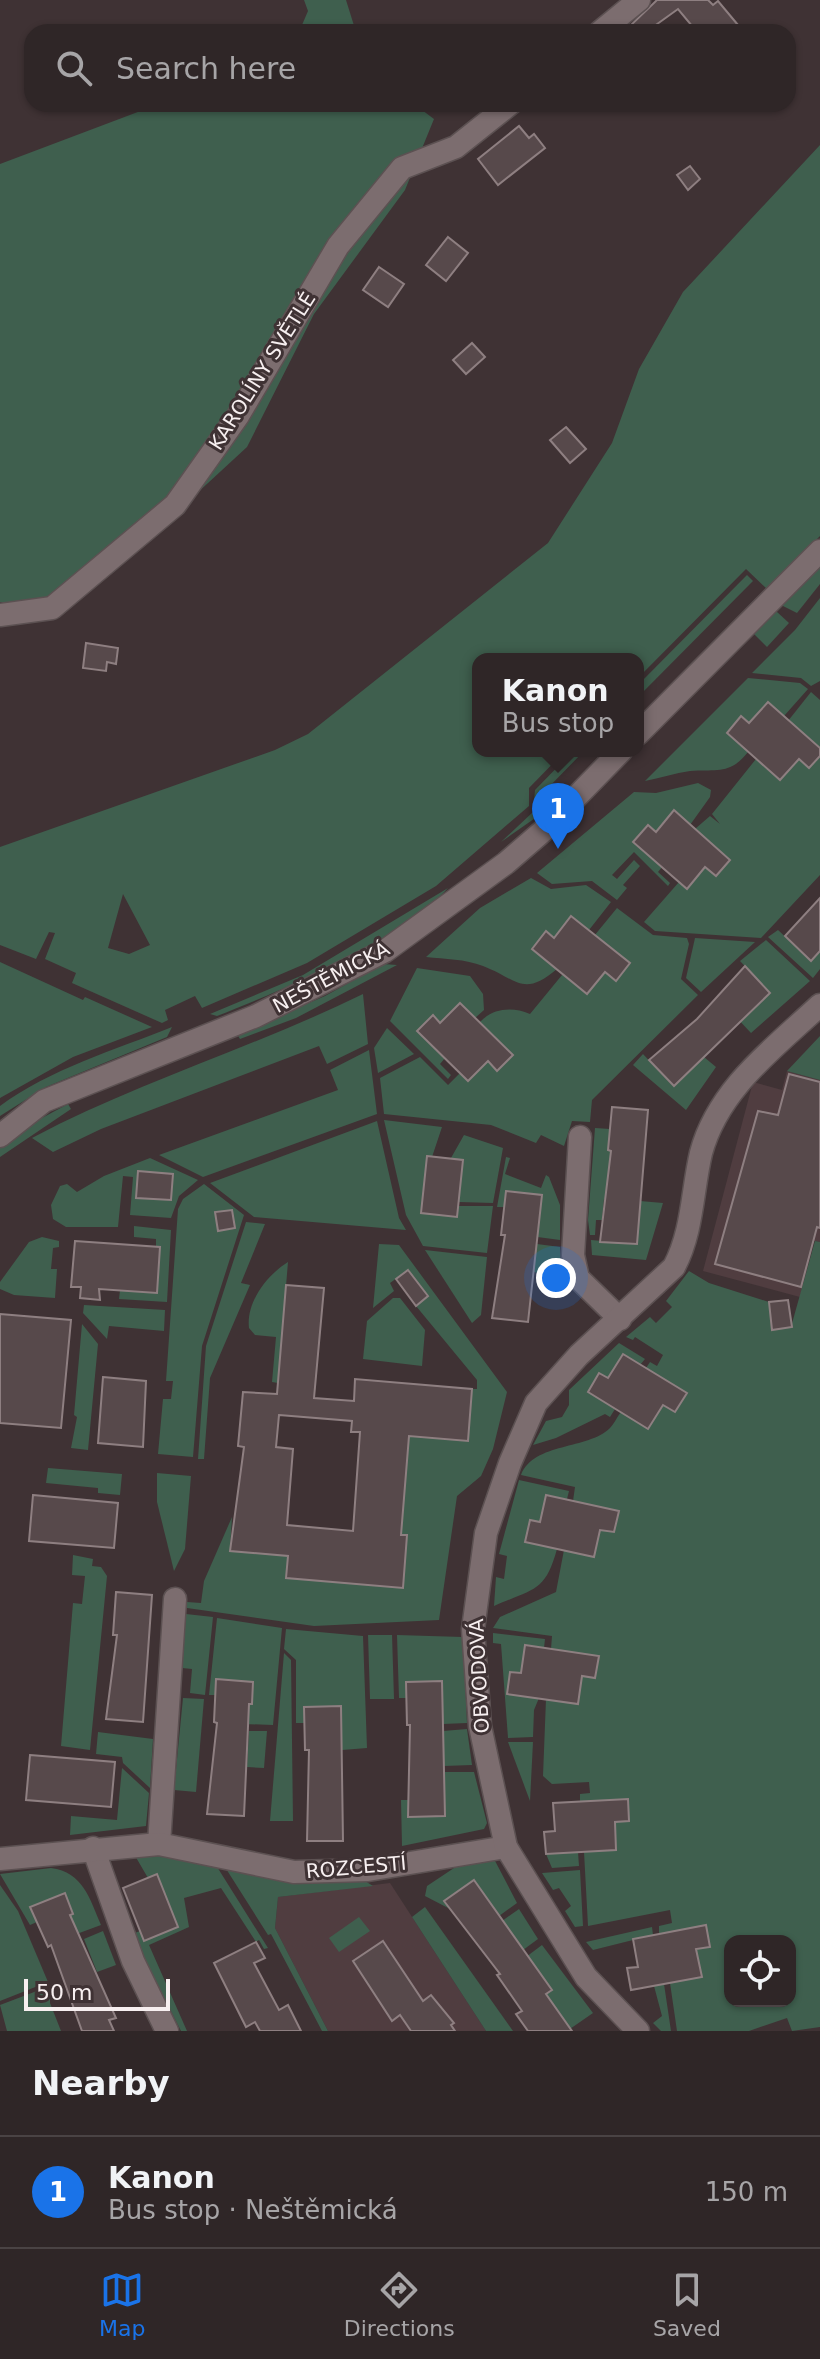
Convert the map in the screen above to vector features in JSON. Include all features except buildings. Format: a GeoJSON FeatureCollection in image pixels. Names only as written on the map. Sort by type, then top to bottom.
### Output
{"type":"FeatureCollection","features":[{"type":"Feature","properties":{"kind":"street"},"geometry":{"type":"LineString","coordinates":[[610,24],[639,0]]}},
{"type":"Feature","properties":{"kind":"street","name":"KAROLÍNY SVĚTLÉ"},"geometry":{"type":"LineString","coordinates":[[0,615],[52,608],[175,505],[238,416],[338,246],[402,168],[456,147],[500,112]]}},
{"type":"Feature","properties":{"kind":"street"},"geometry":{"type":"LineString","coordinates":[[644,728],[820,551]]}},
{"type":"Feature","properties":{"kind":"street","name":"NEŠTĚMICKÁ"},"geometry":{"type":"LineString","coordinates":[[0,1136],[44,1101],[256,1016],[385,951],[506,863],[543,831],[615,757]]}},
{"type":"Feature","properties":{"kind":"street","name":"OBVODOVÁ"},"geometry":{"type":"LineString","coordinates":[[638,2031],[586,1977],[506,1847],[480,1726],[473,1629],[486,1533],[510,1463],[536,1403],[579,1355],[668,1274],[684,1249],[702,1152],[717,1110],[751,1069],[820,1005]]}},
{"type":"Feature","properties":{"kind":"street"},"geometry":{"type":"LineString","coordinates":[[580,1137],[573,1255],[578,1278],[620,1319]]}},
{"type":"Feature","properties":{"kind":"street"},"geometry":{"type":"LineString","coordinates":[[159,1844],[175,1599]]}},
{"type":"Feature","properties":{"kind":"street","name":"ROZCESTÍ"},"geometry":{"type":"LineString","coordinates":[[0,1859],[159,1844],[294,1872],[368,1870],[506,1847]]}},
{"type":"Feature","properties":{"kind":"street"},"geometry":{"type":"LineString","coordinates":[[93,1848],[133,1961],[167,2031]]}},
{"type":"Feature","properties":{"kind":"shaded area"},"geometry":{"type":"Polygon","coordinates":[[[787,1071],[820,1080],[820,1242],[814,1241],[800,1297],[703,1271],[753,1082],[782,1090],[787,1071]]]}},
{"type":"Feature","properties":{"kind":"shaded area"},"geometry":{"type":"Polygon","coordinates":[[[390,1883],[486,2031],[328,2031],[275,1928],[278,1897],[390,1883]]]}},
{"type":"Feature","properties":{"kind":"green space"},"geometry":{"type":"Polygon","coordinates":[[[304,0],[346,0],[354,24],[302,24],[308,11],[304,0]]]}},
{"type":"Feature","properties":{"kind":"green space"},"geometry":{"type":"Polygon","coordinates":[[[138,112],[425,112],[434,119],[405,190],[314,314],[247,447],[91,591],[11,605],[0,602],[0,164],[138,112]]]}},
{"type":"Feature","properties":{"kind":"green space"},"geometry":{"type":"Polygon","coordinates":[[[820,145],[820,536],[767,589],[746,569],[644,672],[644,653],[472,653],[472,757],[559,757],[529,788],[529,806],[436,886],[307,963],[202,1008],[195,996],[165,1010],[168,1020],[162,1023],[72,983],[76,973],[45,959],[55,933],[49,932],[36,959],[0,945],[0,847],[275,750],[308,734],[548,543],[612,443],[639,369],[683,292],[820,145]],[[123,894],[108,948],[129,954],[150,945],[123,894]]]}},
{"type":"Feature","properties":{"kind":"green space"},"geometry":{"type":"Polygon","coordinates":[[[820,566],[820,584],[797,613],[781,605],[820,566]]]}},
{"type":"Feature","properties":{"kind":"green space"},"geometry":{"type":"Polygon","coordinates":[[[747,575],[753,581],[644,691],[644,679],[747,575]]]}},
{"type":"Feature","properties":{"kind":"green space"},"geometry":{"type":"Polygon","coordinates":[[[820,598],[820,681],[811,686],[801,678],[752,673],[795,630],[820,598]]]}},
{"type":"Feature","properties":{"kind":"green space"},"geometry":{"type":"Polygon","coordinates":[[[776,611],[789,623],[767,647],[754,634],[776,611]]]}},
{"type":"Feature","properties":{"kind":"green space"},"geometry":{"type":"Polygon","coordinates":[[[748,678],[800,683],[808,689],[784,716],[749,723],[741,717],[727,733],[748,752],[729,768],[690,771],[645,781],[748,678]]]}},
{"type":"Feature","properties":{"kind":"green space"},"geometry":{"type":"Polygon","coordinates":[[[811,692],[820,700],[820,748],[788,721],[811,692]]]}},
{"type":"Feature","properties":{"kind":"green space"},"geometry":{"type":"Polygon","coordinates":[[[820,756],[820,875],[761,938],[655,931],[644,922],[679,882],[687,888],[705,867],[716,876],[730,860],[695,829],[710,816],[720,824],[712,814],[756,759],[780,780],[799,759],[809,768],[820,756]]]}},
{"type":"Feature","properties":{"kind":"green space"},"geometry":{"type":"Polygon","coordinates":[[[567,757],[578,757],[543,793],[554,805],[501,842],[533,812],[535,790],[567,757]]]}},
{"type":"Feature","properties":{"kind":"green space"},"geometry":{"type":"Polygon","coordinates":[[[698,783],[711,790],[710,797],[690,825],[674,811],[656,832],[647,825],[633,841],[662,867],[658,872],[670,883],[668,886],[634,852],[612,875],[617,879],[634,860],[640,866],[623,885],[627,888],[617,900],[592,881],[552,884],[537,873],[634,792],[656,793],[698,783]]]}},
{"type":"Feature","properties":{"kind":"green space"},"geometry":{"type":"Polygon","coordinates":[[[531,878],[551,889],[586,885],[611,902],[589,930],[572,916],[554,938],[546,932],[557,969],[536,983],[528,984],[476,964],[426,957],[480,908],[531,878]]]}},
{"type":"Feature","properties":{"kind":"green space"},"geometry":{"type":"Polygon","coordinates":[[[448,888],[401,928],[372,946],[275,992],[217,1016],[210,1014],[303,975],[448,888]]]}},
{"type":"Feature","properties":{"kind":"green space"},"geometry":{"type":"Polygon","coordinates":[[[617,908],[653,935],[687,938],[689,944],[681,979],[698,995],[592,1100],[590,1122],[572,1121],[564,1146],[541,1135],[536,1143],[491,1125],[384,1114],[380,1078],[420,1057],[448,1085],[460,1073],[468,1081],[488,1061],[498,1070],[513,1055],[480,1022],[502,1010],[530,1014],[617,908]]]}},
{"type":"Feature","properties":{"kind":"green space"},"geometry":{"type":"Polygon","coordinates":[[[778,930],[811,961],[820,951],[820,969],[813,978],[768,937],[778,930]]]}},
{"type":"Feature","properties":{"kind":"green space"},"geometry":{"type":"Polygon","coordinates":[[[695,938],[755,942],[701,992],[686,978],[695,938]]]}},
{"type":"Feature","properties":{"kind":"green space"},"geometry":{"type":"Polygon","coordinates":[[[766,940],[810,981],[751,1033],[736,1017],[754,1008],[770,993],[740,961],[766,940]]]}},
{"type":"Feature","properties":{"kind":"green space"},"geometry":{"type":"Polygon","coordinates":[[[0,962],[152,1027],[73,1057],[0,1098],[0,962]]]}},
{"type":"Feature","properties":{"kind":"green space"},"geometry":{"type":"Polygon","coordinates":[[[383,964],[397,965],[296,1018],[240,1039],[237,1034],[325,996],[383,964]]]}},
{"type":"Feature","properties":{"kind":"green space"},"geometry":{"type":"Polygon","coordinates":[[[417,968],[470,976],[483,994],[484,1010],[475,1018],[460,1003],[440,1023],[433,1016],[417,1031],[445,1058],[440,1064],[451,1075],[448,1079],[390,1021],[417,968]]]}},
{"type":"Feature","properties":{"kind":"green space"},"geometry":{"type":"Polygon","coordinates":[[[363,994],[368,1044],[327,1064],[319,1046],[101,1129],[53,1152],[32,1138],[113,1099],[363,994]]]}},
{"type":"Feature","properties":{"kind":"green space"},"geometry":{"type":"Polygon","coordinates":[[[172,1027],[167,1037],[46,1087],[0,1116],[0,1106],[40,1081],[172,1027]]]}},
{"type":"Feature","properties":{"kind":"green space"},"geometry":{"type":"Polygon","coordinates":[[[387,1028],[414,1054],[378,1073],[374,1048],[387,1028]]]}},
{"type":"Feature","properties":{"kind":"green space"},"geometry":{"type":"Polygon","coordinates":[[[820,1036],[820,1080],[787,1071],[820,1036]]]}},
{"type":"Feature","properties":{"kind":"green space"},"geometry":{"type":"Polygon","coordinates":[[[369,1050],[377,1114],[203,1177],[159,1155],[338,1090],[330,1070],[369,1050]]]}},
{"type":"Feature","properties":{"kind":"green space"},"geometry":{"type":"Polygon","coordinates":[[[643,1054],[672,1085],[704,1057],[716,1067],[686,1110],[633,1065],[643,1054]]]}},
{"type":"Feature","properties":{"kind":"green space"},"geometry":{"type":"Polygon","coordinates":[[[68,1104],[71,1109],[0,1157],[0,1148],[27,1126],[68,1104]]]}},
{"type":"Feature","properties":{"kind":"green space"},"geometry":{"type":"Polygon","coordinates":[[[384,1120],[442,1127],[432,1157],[427,1157],[421,1213],[457,1217],[458,1206],[493,1206],[487,1253],[423,1246],[406,1215],[384,1120]]]}},
{"type":"Feature","properties":{"kind":"green space"},"geometry":{"type":"Polygon","coordinates":[[[377,1121],[399,1218],[406,1230],[254,1217],[210,1183],[377,1121]]]}},
{"type":"Feature","properties":{"kind":"green space"},"geometry":{"type":"Polygon","coordinates":[[[595,1128],[610,1129],[608,1150],[612,1151],[602,1220],[596,1220],[595,1235],[590,1235],[588,1220],[595,1128]]]}},
{"type":"Feature","properties":{"kind":"green space"},"geometry":{"type":"Polygon","coordinates":[[[464,1135],[503,1148],[493,1203],[459,1202],[463,1160],[451,1158],[464,1135]]]}},
{"type":"Feature","properties":{"kind":"green space"},"geometry":{"type":"Polygon","coordinates":[[[506,1157],[510,1158],[505,1174],[541,1188],[546,1175],[549,1177],[560,1205],[560,1240],[530,1236],[540,1217],[541,1195],[506,1191],[504,1207],[497,1207],[506,1157]]]}},
{"type":"Feature","properties":{"kind":"green space"},"geometry":{"type":"Polygon","coordinates":[[[150,1158],[198,1180],[179,1196],[171,1218],[130,1215],[133,1177],[123,1176],[118,1227],[66,1227],[53,1219],[51,1205],[60,1186],[67,1184],[77,1192],[104,1176],[150,1158]],[[173,1174],[136,1198],[171,1200],[173,1174]]]}},
{"type":"Feature","properties":{"kind":"green space"},"geometry":{"type":"Polygon","coordinates":[[[204,1184],[244,1215],[202,1346],[193,1457],[158,1454],[163,1399],[171,1399],[173,1381],[166,1381],[178,1209],[183,1199],[204,1184]]]}},
{"type":"Feature","properties":{"kind":"green space"},"geometry":{"type":"Polygon","coordinates":[[[640,1201],[663,1203],[646,1260],[592,1255],[591,1240],[636,1244],[640,1201]]]}},
{"type":"Feature","properties":{"kind":"green space"},"geometry":{"type":"Polygon","coordinates":[[[246,1222],[265,1224],[241,1283],[250,1285],[210,1378],[204,1459],[198,1459],[206,1346],[246,1222]]]}},
{"type":"Feature","properties":{"kind":"green space"},"geometry":{"type":"Polygon","coordinates":[[[134,1226],[171,1230],[167,1302],[119,1299],[120,1290],[157,1292],[160,1248],[156,1247],[156,1239],[134,1237],[134,1226]]]}},
{"type":"Feature","properties":{"kind":"green space"},"geometry":{"type":"Polygon","coordinates":[[[42,1237],[59,1241],[59,1247],[53,1248],[51,1269],[57,1269],[55,1298],[14,1295],[0,1289],[0,1282],[29,1242],[42,1237]]]}},
{"type":"Feature","properties":{"kind":"green space"},"geometry":{"type":"Polygon","coordinates":[[[815,1241],[820,1242],[820,2027],[792,2031],[787,2018],[749,2031],[677,2031],[670,1983],[701,1977],[696,1949],[710,1946],[706,1925],[659,1934],[659,1926],[672,1923],[670,1910],[588,1926],[584,1852],[616,1850],[615,1822],[629,1821],[627,1799],[580,1802],[580,1794],[590,1793],[589,1782],[552,1784],[543,1776],[546,1699],[582,1676],[595,1678],[598,1656],[551,1649],[552,1636],[493,1628],[500,1617],[556,1592],[564,1550],[594,1557],[600,1530],[614,1532],[619,1511],[573,1501],[575,1487],[521,1475],[528,1464],[549,1451],[600,1435],[610,1428],[621,1412],[648,1429],[663,1405],[675,1412],[687,1394],[646,1368],[650,1362],[657,1366],[663,1355],[635,1337],[633,1340],[626,1337],[650,1317],[656,1323],[672,1307],[666,1301],[689,1271],[709,1283],[769,1302],[772,1330],[791,1327],[815,1241]]]}},
{"type":"Feature","properties":{"kind":"green space"},"geometry":{"type":"Polygon","coordinates":[[[379,1244],[399,1245],[507,1392],[493,1449],[481,1476],[457,1496],[439,1620],[314,1626],[187,1608],[187,1602],[201,1603],[204,1581],[232,1517],[230,1551],[288,1556],[286,1578],[403,1587],[407,1536],[387,1534],[402,1522],[408,1449],[395,1435],[467,1441],[472,1389],[477,1389],[477,1380],[416,1306],[428,1296],[408,1270],[390,1283],[394,1291],[373,1308],[379,1244]]]}},
{"type":"Feature","properties":{"kind":"green space"},"geometry":{"type":"Polygon","coordinates":[[[537,1244],[560,1247],[561,1276],[533,1272],[537,1244]]]}},
{"type":"Feature","properties":{"kind":"green space"},"geometry":{"type":"Polygon","coordinates":[[[425,1250],[487,1257],[481,1315],[472,1323],[425,1250]]]}},
{"type":"Feature","properties":{"kind":"green space"},"geometry":{"type":"Polygon","coordinates":[[[288,1262],[278,1383],[272,1382],[276,1337],[255,1335],[249,1328],[249,1318],[260,1290],[288,1262]]]}},
{"type":"Feature","properties":{"kind":"green space"},"geometry":{"type":"Polygon","coordinates":[[[393,1298],[400,1298],[425,1330],[422,1366],[363,1359],[367,1321],[393,1298]]]}},
{"type":"Feature","properties":{"kind":"green space"},"geometry":{"type":"Polygon","coordinates":[[[84,1305],[165,1310],[164,1331],[109,1326],[107,1339],[83,1313],[84,1305]]]}},
{"type":"Feature","properties":{"kind":"green space"},"geometry":{"type":"Polygon","coordinates":[[[82,1324],[98,1344],[88,1450],[71,1448],[77,1417],[74,1415],[82,1324]]]}},
{"type":"Feature","properties":{"kind":"green space"},"geometry":{"type":"Polygon","coordinates":[[[619,1343],[645,1359],[640,1365],[608,1378],[599,1373],[588,1391],[615,1409],[610,1417],[605,1414],[556,1438],[533,1445],[546,1421],[562,1417],[569,1405],[569,1390],[619,1343]]]}},
{"type":"Feature","properties":{"kind":"green space"},"geometry":{"type":"Polygon","coordinates":[[[48,1468],[122,1474],[120,1495],[98,1493],[98,1488],[46,1483],[48,1468]]]}},
{"type":"Feature","properties":{"kind":"green space"},"geometry":{"type":"Polygon","coordinates":[[[157,1473],[191,1476],[185,1549],[174,1571],[157,1502],[157,1473]]]}},
{"type":"Feature","properties":{"kind":"green space"},"geometry":{"type":"Polygon","coordinates":[[[519,1480],[569,1491],[567,1499],[546,1495],[540,1522],[530,1521],[525,1542],[557,1549],[548,1574],[536,1587],[494,1606],[496,1577],[504,1579],[507,1556],[499,1554],[519,1480]]]}},
{"type":"Feature","properties":{"kind":"green space"},"geometry":{"type":"Polygon","coordinates":[[[73,1555],[93,1559],[92,1566],[101,1567],[107,1576],[90,1750],[61,1746],[73,1603],[82,1604],[85,1576],[72,1575],[73,1555]]]}},
{"type":"Feature","properties":{"kind":"green space"},"geometry":{"type":"Polygon","coordinates":[[[186,1614],[213,1617],[205,1695],[190,1693],[192,1669],[182,1668],[186,1614]]]}},
{"type":"Feature","properties":{"kind":"green space"},"geometry":{"type":"Polygon","coordinates":[[[217,1618],[282,1628],[273,1725],[243,1724],[245,1704],[252,1704],[253,1682],[217,1679],[215,1695],[209,1695],[217,1618]]]}},
{"type":"Feature","properties":{"kind":"green space"},"geometry":{"type":"Polygon","coordinates":[[[286,1629],[363,1636],[367,1748],[342,1750],[341,1706],[305,1707],[305,1723],[296,1723],[296,1660],[284,1649],[286,1629]]]}},
{"type":"Feature","properties":{"kind":"green space"},"geometry":{"type":"Polygon","coordinates":[[[493,1633],[545,1639],[544,1648],[525,1646],[521,1673],[510,1672],[507,1693],[539,1698],[534,1710],[533,1737],[508,1738],[501,1644],[493,1643],[493,1633]]]}},
{"type":"Feature","properties":{"kind":"green space"},"geometry":{"type":"Polygon","coordinates":[[[368,1635],[392,1635],[394,1699],[370,1699],[368,1635]]]}},
{"type":"Feature","properties":{"kind":"green space"},"geometry":{"type":"Polygon","coordinates":[[[397,1635],[463,1637],[467,1723],[443,1724],[441,1681],[406,1682],[406,1698],[399,1698],[397,1635]]]}},
{"type":"Feature","properties":{"kind":"green space"},"geometry":{"type":"Polygon","coordinates":[[[284,1653],[291,1660],[293,1821],[270,1821],[284,1653]]]}},
{"type":"Feature","properties":{"kind":"green space"},"geometry":{"type":"Polygon","coordinates":[[[183,1698],[204,1699],[196,1792],[174,1790],[183,1698]]]}},
{"type":"Feature","properties":{"kind":"green space"},"geometry":{"type":"Polygon","coordinates":[[[467,1729],[472,1765],[444,1766],[443,1731],[467,1729]]]}},
{"type":"Feature","properties":{"kind":"green space"},"geometry":{"type":"Polygon","coordinates":[[[249,1731],[267,1731],[264,1768],[247,1767],[249,1731]]]}},
{"type":"Feature","properties":{"kind":"green space"},"geometry":{"type":"Polygon","coordinates":[[[98,1732],[153,1739],[150,1788],[123,1763],[122,1757],[96,1754],[98,1732]]]}},
{"type":"Feature","properties":{"kind":"green space"},"geometry":{"type":"Polygon","coordinates":[[[508,1742],[533,1742],[530,1801],[508,1742]]]}},
{"type":"Feature","properties":{"kind":"green space"},"geometry":{"type":"Polygon","coordinates":[[[122,1768],[149,1793],[146,1826],[70,1835],[71,1816],[117,1820],[122,1768]]]}},
{"type":"Feature","properties":{"kind":"green space"},"geometry":{"type":"Polygon","coordinates":[[[444,1772],[474,1772],[487,1823],[484,1829],[402,1846],[401,1800],[408,1800],[409,1817],[444,1772]]]}},
{"type":"Feature","properties":{"kind":"green space"},"geometry":{"type":"Polygon","coordinates":[[[578,1852],[579,1866],[552,1868],[546,1854],[578,1852]]]}},
{"type":"Feature","properties":{"kind":"green space"},"geometry":{"type":"Polygon","coordinates":[[[134,1854],[174,1854],[214,1862],[268,1948],[264,1949],[259,1940],[256,1942],[221,1888],[184,1898],[189,1927],[149,1945],[187,2031],[181,2031],[132,1934],[140,1931],[144,1941],[178,1927],[157,1875],[148,1878],[134,1854]]]}},
{"type":"Feature","properties":{"kind":"green space"},"geometry":{"type":"Polygon","coordinates":[[[493,1857],[517,1903],[499,1916],[445,1901],[450,1909],[425,1896],[427,1886],[466,1860],[493,1857]]]}},
{"type":"Feature","properties":{"kind":"green space"},"geometry":{"type":"Polygon","coordinates":[[[223,1864],[269,1879],[365,1881],[373,1886],[278,1897],[275,1928],[328,2031],[322,2031],[271,1934],[268,1935],[223,1864]]]}},
{"type":"Feature","properties":{"kind":"green space"},"geometry":{"type":"Polygon","coordinates":[[[51,1868],[78,1881],[101,1925],[74,1935],[67,1916],[73,1913],[64,1893],[31,1907],[37,1922],[30,1925],[0,1874],[51,1868]]]}},
{"type":"Feature","properties":{"kind":"green space"},"geometry":{"type":"Polygon","coordinates":[[[580,1870],[583,1926],[575,1927],[565,1911],[571,1906],[559,1888],[553,1890],[542,1873],[580,1870]]]}},
{"type":"Feature","properties":{"kind":"green space"},"geometry":{"type":"Polygon","coordinates":[[[0,1885],[18,1911],[48,1982],[0,2001],[0,1885]]]}},
{"type":"Feature","properties":{"kind":"green space"},"geometry":{"type":"Polygon","coordinates":[[[425,1907],[513,2031],[486,2031],[412,1917],[425,1907]]]}},
{"type":"Feature","properties":{"kind":"green space"},"geometry":{"type":"Polygon","coordinates":[[[519,1909],[538,1939],[523,1950],[502,1921],[519,1909]]]}},
{"type":"Feature","properties":{"kind":"green space"},"geometry":{"type":"Polygon","coordinates":[[[359,1917],[370,1931],[339,1952],[329,1938],[359,1917]]]}},
{"type":"Feature","properties":{"kind":"green space"},"geometry":{"type":"Polygon","coordinates":[[[652,1927],[653,1935],[593,1950],[586,1942],[652,1927]]]}},
{"type":"Feature","properties":{"kind":"green space"},"geometry":{"type":"Polygon","coordinates":[[[103,1931],[116,1965],[97,1972],[84,1939],[103,1931]]]}},
{"type":"Feature","properties":{"kind":"green space"},"geometry":{"type":"Polygon","coordinates":[[[542,1945],[593,2013],[567,2031],[559,2012],[522,1960],[542,1945]]]}},
{"type":"Feature","properties":{"kind":"green space"},"geometry":{"type":"Polygon","coordinates":[[[664,1984],[671,2031],[661,2031],[653,2023],[662,2016],[654,1986],[664,1984]]]}},
{"type":"Feature","properties":{"kind":"green space"},"geometry":{"type":"Polygon","coordinates":[[[50,1986],[50,2003],[61,2031],[7,2031],[0,2005],[50,1986]]]}},
{"type":"Feature","properties":{"kind":"place","name":"Kanon"},"geometry":{"type":"Point","coordinates":[558,849]}}]}
